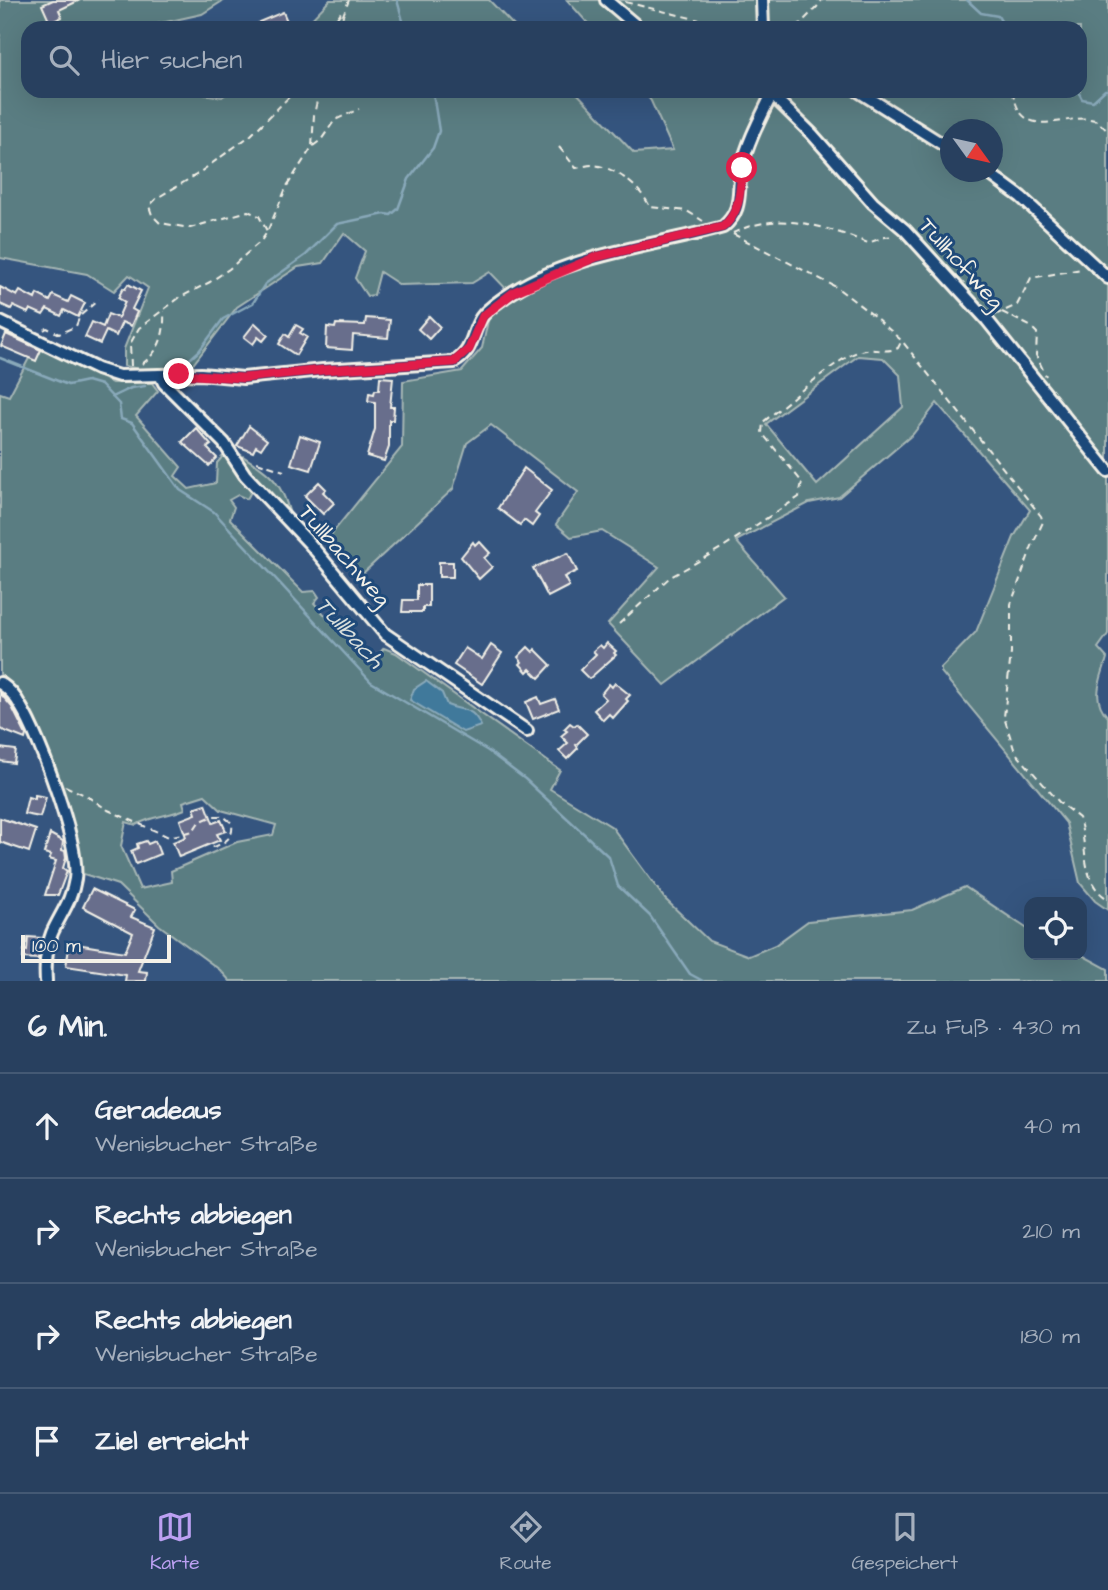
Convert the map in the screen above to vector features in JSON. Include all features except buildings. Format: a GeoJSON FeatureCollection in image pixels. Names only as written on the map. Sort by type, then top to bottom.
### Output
{"type":"FeatureCollection","features":[{"type":"Feature","properties":{"kind":"street"},"geometry":{"type":"LineString","coordinates":[[606,0],[631,21]]}},
{"type":"Feature","properties":{"kind":"street"},"geometry":{"type":"LineString","coordinates":[[762,0],[763,21]]}},
{"type":"Feature","properties":{"kind":"street"},"geometry":{"type":"LineString","coordinates":[[0,322],[97,369],[112,375],[132,377],[201,374],[251,378],[323,370],[454,362],[469,349],[483,316],[514,292],[596,257],[723,227],[733,218],[738,206],[742,168],[769,98]]}},
{"type":"Feature","properties":{"kind":"street","name":"Tullhofweg"},"geometry":{"type":"LineString","coordinates":[[778,98],[873,204],[905,230],[986,320],[1108,471]]}},
{"type":"Feature","properties":{"kind":"street"},"geometry":{"type":"LineString","coordinates":[[869,98],[940,143]]}},
{"type":"Feature","properties":{"kind":"street"},"geometry":{"type":"LineString","coordinates":[[1001,182],[1021,197],[1108,278]]}},
{"type":"Feature","properties":{"kind":"street","name":"Tullbachweg"},"geometry":{"type":"LineString","coordinates":[[160,375],[164,383],[223,443],[245,475],[310,544],[385,634],[527,731]]}},
{"type":"Feature","properties":{"kind":"street"},"geometry":{"type":"LineString","coordinates":[[0,683],[21,706],[33,730],[71,835],[76,861],[73,890],[52,935],[46,981]]}},
{"type":"Feature","properties":{"kind":"path"},"geometry":{"type":"LineString","coordinates":[[335,21],[349,0]]}},
{"type":"Feature","properties":{"kind":"path"},"geometry":{"type":"LineString","coordinates":[[618,0],[704,21]]}},
{"type":"Feature","properties":{"kind":"path"},"geometry":{"type":"LineString","coordinates":[[803,21],[822,0]]}},
{"type":"Feature","properties":{"kind":"path"},"geometry":{"type":"LineString","coordinates":[[340,21],[345,6]]}},
{"type":"Feature","properties":{"kind":"path"},"geometry":{"type":"LineString","coordinates":[[267,232],[259,216],[248,211],[190,228],[160,223],[152,215],[149,205],[196,176],[251,135],[288,98]]}},
{"type":"Feature","properties":{"kind":"path"},"geometry":{"type":"LineString","coordinates":[[312,147],[318,98]]}},
{"type":"Feature","properties":{"kind":"path"},"geometry":{"type":"LineString","coordinates":[[1014,98],[1018,110],[1027,120],[1044,123],[1065,119],[1096,120],[1108,131]]}},
{"type":"Feature","properties":{"kind":"path"},"geometry":{"type":"LineString","coordinates":[[132,377],[129,354],[133,335],[179,298],[229,269],[261,241],[287,186],[312,147],[321,140],[335,120],[359,109]]}},
{"type":"Feature","properties":{"kind":"path"},"geometry":{"type":"LineString","coordinates":[[559,147],[576,168],[593,165],[631,183],[645,196],[650,207],[687,211],[716,229]]}},
{"type":"Feature","properties":{"kind":"path"},"geometry":{"type":"LineString","coordinates":[[905,230],[895,236],[868,243],[822,226],[767,220],[747,225],[732,233],[836,287],[902,341],[1041,516],[1043,522],[1011,604],[1011,653],[1004,717],[1015,752],[1059,802],[1079,818],[1090,883],[1108,900]]}},
{"type":"Feature","properties":{"kind":"path"},"geometry":{"type":"LineString","coordinates":[[986,320],[1017,304],[1031,278],[1095,266]]}},
{"type":"Feature","properties":{"kind":"path"},"geometry":{"type":"LineString","coordinates":[[47,328],[59,334],[76,326],[80,316],[99,299]]}},
{"type":"Feature","properties":{"kind":"path"},"geometry":{"type":"LineString","coordinates":[[132,377],[137,367],[154,354],[161,342],[165,326],[164,310]]}},
{"type":"Feature","properties":{"kind":"path"},"geometry":{"type":"LineString","coordinates":[[1002,312],[1030,326],[1037,333],[1036,355],[1049,383]]}},
{"type":"Feature","properties":{"kind":"path"},"geometry":{"type":"LineString","coordinates":[[619,624],[668,578],[723,547],[799,497],[802,482],[762,433],[763,422],[845,358],[863,350],[889,352],[898,348],[902,341]]}},
{"type":"Feature","properties":{"kind":"path"},"geometry":{"type":"LineString","coordinates":[[257,462],[284,471]]}},
{"type":"Feature","properties":{"kind":"path"},"geometry":{"type":"LineString","coordinates":[[53,785],[69,787],[108,810],[169,837],[192,831],[199,822],[213,816],[223,816],[232,823],[233,832],[228,841],[212,848]]}},
{"type":"Feature","properties":{"kind":"green space"},"geometry":{"type":"Polygon","coordinates":[[[0,0],[224,0],[202,14],[170,21],[21,21],[21,98],[582,98],[634,153],[673,150],[649,98],[1087,98],[1087,21],[586,21],[567,0],[1108,0],[1108,634],[1098,648],[1107,658],[1098,696],[1099,703],[1108,717],[1108,910],[1095,901],[1080,883],[1066,823],[941,672],[941,668],[976,632],[1014,537],[1030,510],[937,403],[913,434],[839,497],[809,503],[736,541],[784,596],[665,685],[608,624],[659,567],[602,531],[571,537],[556,524],[578,492],[491,425],[467,443],[453,489],[360,576],[325,542],[402,447],[403,381],[462,371],[482,348],[489,316],[515,298],[490,272],[472,283],[400,285],[380,272],[374,295],[367,296],[355,278],[365,251],[344,233],[323,263],[298,267],[237,307],[191,367],[144,370],[124,366],[124,349],[148,288],[129,275],[114,291],[87,274],[0,258],[0,0]],[[858,356],[766,424],[817,485],[903,407],[900,375],[883,358],[858,356]]]}},
{"type":"Feature","properties":{"kind":"green space"},"geometry":{"type":"Polygon","coordinates":[[[330,0],[489,0],[509,21],[310,21],[330,0]]]}},
{"type":"Feature","properties":{"kind":"green space"},"geometry":{"type":"Polygon","coordinates":[[[36,345],[112,383],[152,383],[158,391],[136,416],[181,467],[175,476],[189,489],[216,483],[217,463],[230,448],[267,473],[275,481],[286,501],[294,534],[253,488],[247,499],[238,495],[229,500],[234,507],[230,519],[303,592],[315,591],[319,597],[314,603],[370,664],[384,648],[396,653],[560,770],[550,789],[612,827],[665,899],[709,941],[749,956],[775,945],[808,921],[912,910],[965,887],[1024,927],[1024,960],[1087,960],[1087,958],[1108,969],[1108,981],[230,981],[220,970],[159,925],[118,885],[71,870],[65,832],[37,749],[42,737],[20,697],[0,674],[0,393],[9,396],[36,345]],[[205,795],[183,802],[185,809],[136,825],[126,822],[121,846],[140,889],[172,882],[171,871],[237,842],[273,835],[276,825],[221,810],[205,795]]]}},
{"type":"Feature","properties":{"kind":"water"},"geometry":{"type":"Polygon","coordinates":[[[426,681],[442,693],[447,705],[471,712],[481,726],[463,732],[410,700],[414,689],[426,681]]]}},
{"type":"Feature","properties":{"kind":"waterway"},"geometry":{"type":"LineString","coordinates":[[397,0],[403,21]]}},
{"type":"Feature","properties":{"kind":"waterway"},"geometry":{"type":"LineString","coordinates":[[967,0],[981,13],[998,16],[1001,21]]}},
{"type":"Feature","properties":{"kind":"waterway"},"geometry":{"type":"LineString","coordinates":[[1082,98],[1093,101],[1108,90]]}},
{"type":"Feature","properties":{"kind":"waterway"},"geometry":{"type":"LineString","coordinates":[[182,366],[199,351],[223,319],[253,303],[265,284],[306,255],[337,224],[391,215],[398,209],[409,179],[433,148],[439,131],[434,98]]}},
{"type":"Feature","properties":{"kind":"waterway","name":"Tullbach"},"geometry":{"type":"LineString","coordinates":[[0,358],[68,385],[87,381],[101,385],[119,404],[121,419],[132,423],[180,490],[214,512],[371,682],[488,751],[525,779],[609,857],[618,886],[650,916],[690,974],[703,981]]}},
{"type":"Feature","properties":{"kind":"waterway"},"geometry":{"type":"LineString","coordinates":[[112,397],[131,388],[145,386]]}},
{"type":"Feature","properties":{"kind":"route"},"geometry":{"type":"LineString","coordinates":[[179,374],[243,378],[454,362],[469,349],[476,328],[489,309],[541,278],[596,257],[723,227],[733,218],[738,206],[742,168]]}}]}
